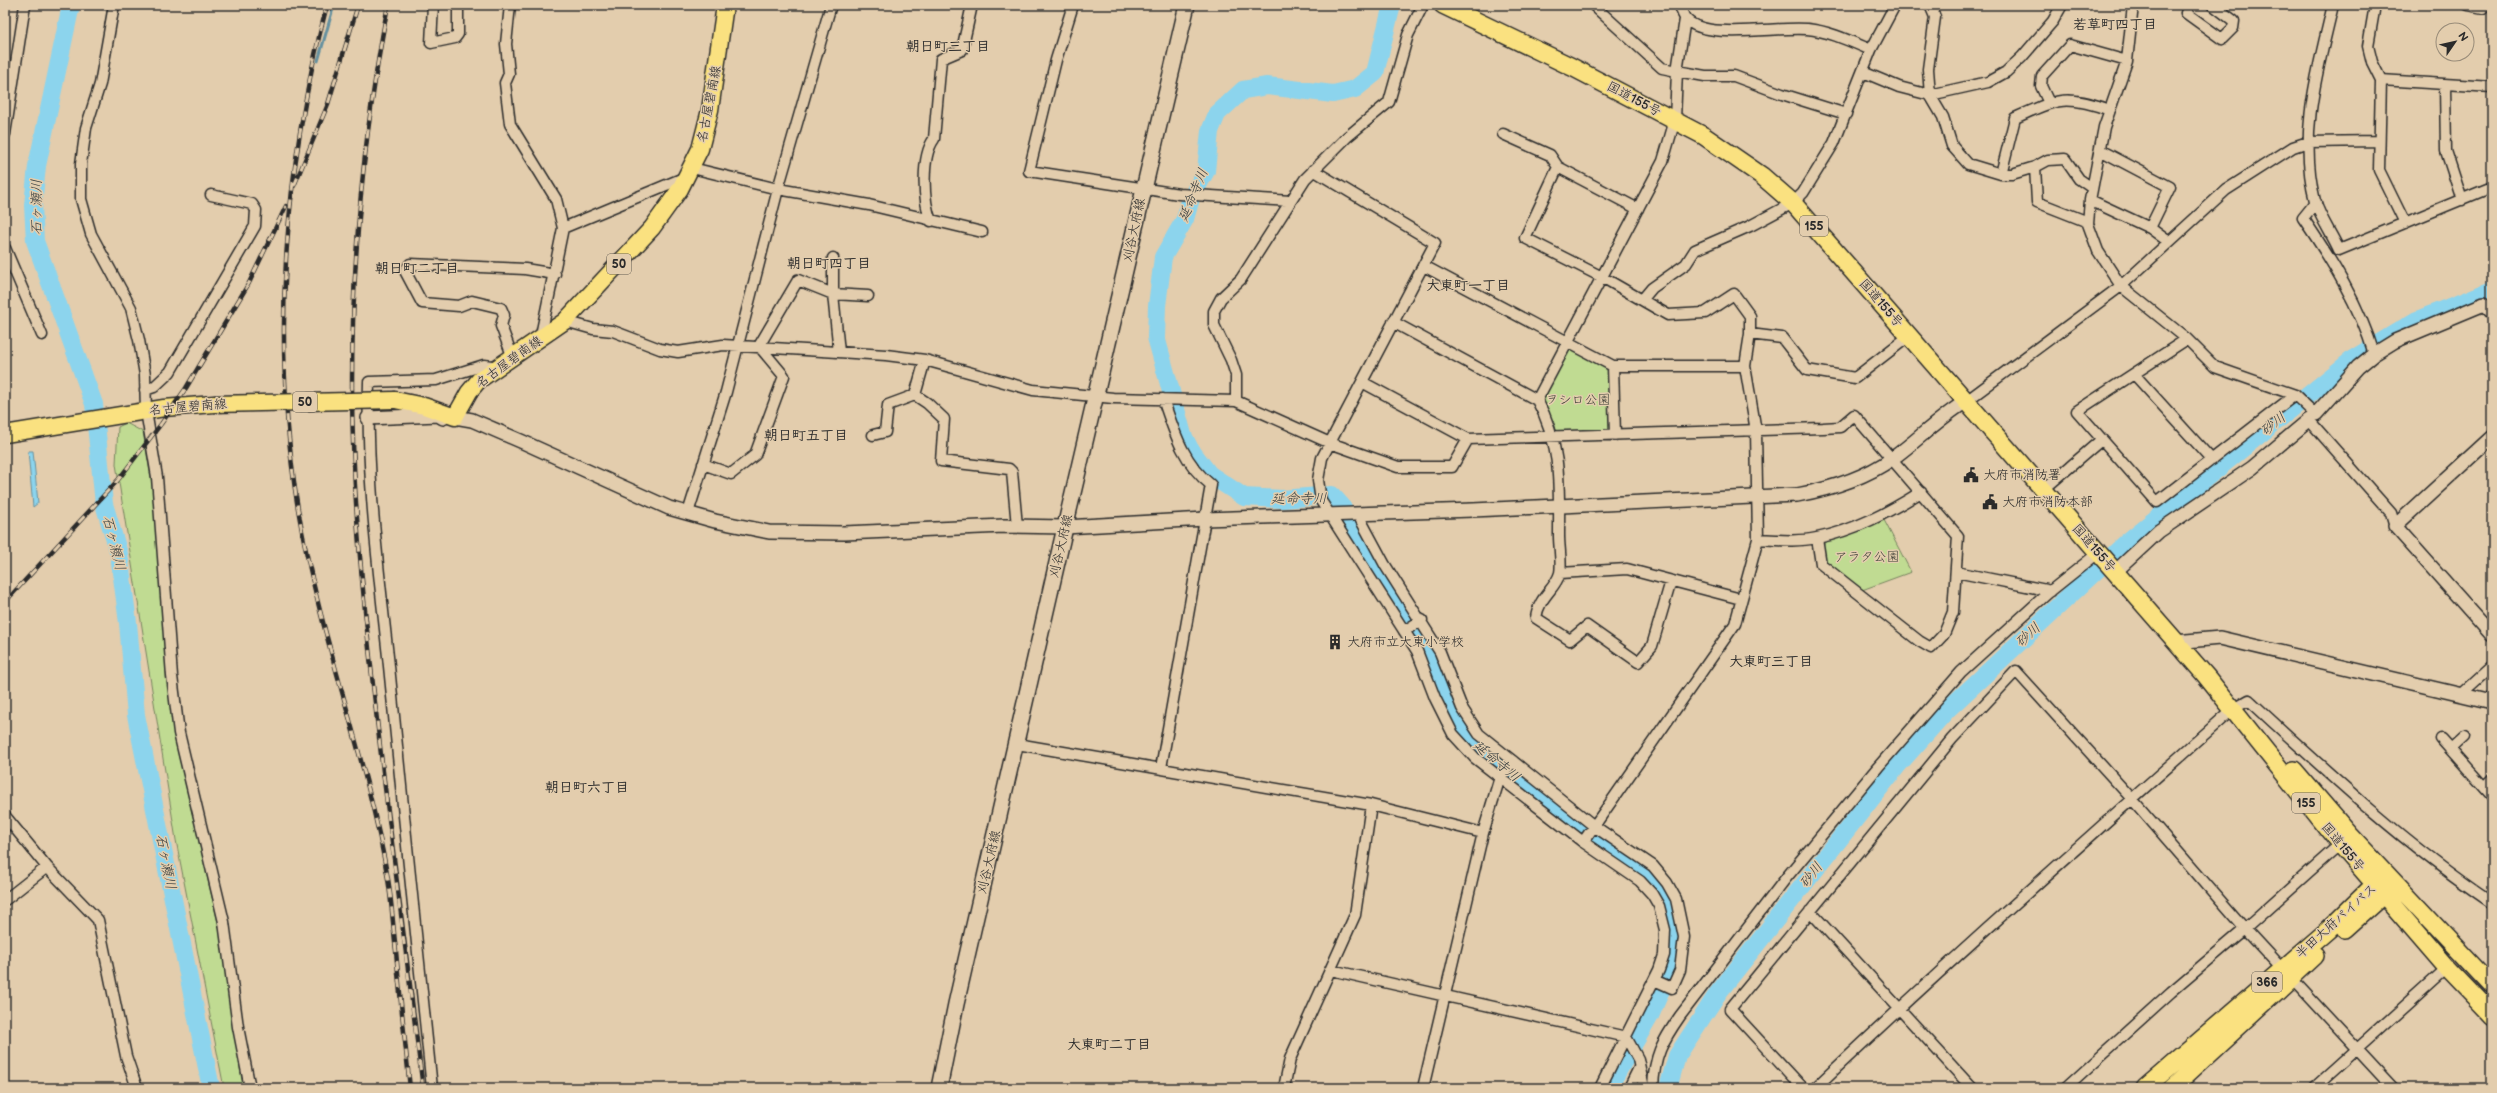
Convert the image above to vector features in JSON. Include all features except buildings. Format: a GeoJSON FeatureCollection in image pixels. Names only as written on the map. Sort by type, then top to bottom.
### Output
{"type":"FeatureCollection","features":[{"type":"Feature","properties":{"kind":"highway","name":"国道155号"},"geometry":{"type":"LineString","coordinates":[[1443,5],[1572,67],[1674,120],[1730,152],[1793,203],[1910,336],[1965,402],[2099,553],[2233,709],[2340,844],[2492,986]]}},
{"type":"Feature","properties":{"kind":"highway","name":"国道155号"},"geometry":{"type":"LineString","coordinates":[[2233,709],[2256,729],[2383,885],[2447,968],[2492,1015]]}},
{"type":"Feature","properties":{"kind":"highway","name":"半田大府パイパス"},"geometry":{"type":"LineString","coordinates":[[2172,1088],[2287,974],[2383,885]]}},
{"type":"Feature","properties":{"kind":"highway","name":"半田大府パイパス"},"geometry":{"type":"LineString","coordinates":[[2145,1088],[2287,974]]}},
{"type":"Feature","properties":{"kind":"main road","name":"名古屋碧南線"},"geometry":{"type":"LineString","coordinates":[[5,434],[56,424],[128,413],[214,404],[395,400],[424,406],[455,416],[469,392],[480,380],[540,340],[565,321],[652,228],[690,172],[700,148],[710,110],[725,5]]}},
{"type":"Feature","properties":{"kind":"main road","name":"刈谷大府線"},"geometry":{"type":"LineString","coordinates":[[939,1088],[956,1004],[1017,744],[1065,527],[1139,217],[1143,188],[1187,5]]}},
{"type":"Feature","properties":{"kind":"street"},"geometry":{"type":"LineString","coordinates":[[5,134],[25,5]]}},
{"type":"Feature","properties":{"kind":"street"},"geometry":{"type":"LineString","coordinates":[[114,5],[100,84],[86,128],[81,164],[81,199],[91,234],[131,308],[145,375],[146,411],[157,477],[172,676],[179,733],[224,922],[238,1027],[250,1088]]}},
{"type":"Feature","properties":{"kind":"street"},"geometry":{"type":"LineString","coordinates":[[433,5],[431,43],[455,38],[458,34],[458,5]]}},
{"type":"Feature","properties":{"kind":"street"},"geometry":{"type":"LineString","coordinates":[[510,5],[506,44],[509,74],[505,83],[510,124],[556,199],[563,228],[555,274],[540,340]]}},
{"type":"Feature","properties":{"kind":"street"},"geometry":{"type":"LineString","coordinates":[[688,513],[726,392],[736,347],[778,189],[831,5]]}},
{"type":"Feature","properties":{"kind":"street"},"geometry":{"type":"LineString","coordinates":[[931,221],[925,206],[927,148],[934,139],[941,58],[962,50],[972,5]]}},
{"type":"Feature","properties":{"kind":"street"},"geometry":{"type":"LineString","coordinates":[[1073,5],[1056,60],[1029,171],[1179,194],[1207,197],[1291,201]]}},
{"type":"Feature","properties":{"kind":"street"},"geometry":{"type":"LineString","coordinates":[[1236,401],[1236,375],[1231,360],[1214,325],[1214,311],[1221,298],[1241,279],[1291,201],[1313,170],[1389,102],[1408,35],[1422,5]]}},
{"type":"Feature","properties":{"kind":"street"},"geometry":{"type":"LineString","coordinates":[[1592,5],[1662,68],[1705,76],[1734,76],[1782,94],[1846,114]]}},
{"type":"Feature","properties":{"kind":"street"},"geometry":{"type":"LineString","coordinates":[[1680,5],[1686,19],[1696,26],[1726,31],[1807,29],[1838,36],[1871,50]]}},
{"type":"Feature","properties":{"kind":"street"},"geometry":{"type":"LineString","coordinates":[[1642,300],[1652,288],[1686,264],[1695,250],[1750,226],[1793,203],[1803,192],[1822,165],[1846,114],[1871,50],[1895,5]]}},
{"type":"Feature","properties":{"kind":"street"},"geometry":{"type":"LineString","coordinates":[[1930,5],[1935,17],[1928,69],[1930,95],[1943,118],[1952,146],[1957,152],[1968,164],[2001,174],[2012,174],[2035,168],[2048,160],[2065,159],[2079,179],[2092,188]]}},
{"type":"Feature","properties":{"kind":"street"},"geometry":{"type":"LineString","coordinates":[[1863,72],[1899,87],[1930,95],[1988,82],[2006,72],[2053,21],[2062,5]]}},
{"type":"Feature","properties":{"kind":"street"},"geometry":{"type":"LineString","coordinates":[[2133,5],[2127,61],[2104,127],[2090,200],[2088,222],[2098,251],[2121,286],[2187,339],[2215,367],[2295,395],[2391,513],[2395,526],[2492,635]]}},
{"type":"Feature","properties":{"kind":"street"},"geometry":{"type":"LineString","coordinates":[[2189,5],[2186,13],[2222,39],[2233,28],[2234,21],[2213,5]]}},
{"type":"Feature","properties":{"kind":"street"},"geometry":{"type":"LineString","coordinates":[[2333,5],[2314,84],[2308,142],[2316,202],[2340,250],[2492,187]]}},
{"type":"Feature","properties":{"kind":"street"},"geometry":{"type":"LineString","coordinates":[[2375,5],[2368,46],[2372,62],[2381,80],[2378,141],[2379,170],[2405,223]]}},
{"type":"Feature","properties":{"kind":"street"},"geometry":{"type":"LineString","coordinates":[[2468,5],[2483,8],[2485,5]]}},
{"type":"Feature","properties":{"kind":"street"},"geometry":{"type":"LineString","coordinates":[[1537,400],[1663,161],[1674,120],[1677,71],[1686,19]]}},
{"type":"Feature","properties":{"kind":"street"},"geometry":{"type":"LineString","coordinates":[[2049,103],[2041,86],[2042,76],[2070,45],[2127,61]]}},
{"type":"Feature","properties":{"kind":"street"},"geometry":{"type":"LineString","coordinates":[[2381,80],[2492,87]]}},
{"type":"Feature","properties":{"kind":"street"},"geometry":{"type":"LineString","coordinates":[[2445,85],[2446,151],[2462,200]]}},
{"type":"Feature","properties":{"kind":"street"},"geometry":{"type":"LineString","coordinates":[[2001,174],[2015,118],[2049,103],[2066,99],[2093,104],[2110,110]]}},
{"type":"Feature","properties":{"kind":"street"},"geometry":{"type":"LineString","coordinates":[[1503,134],[1550,155],[1558,167],[1638,209]]}},
{"type":"Feature","properties":{"kind":"street"},"geometry":{"type":"LineString","coordinates":[[455,416],[472,420],[669,508],[715,522],[769,532],[844,533],[1017,526],[1065,527],[1205,518],[1759,498],[1819,491],[1870,472],[1892,459],[1948,412],[1965,402],[2121,286],[2226,190],[2292,147],[2308,142],[2378,141]]}},
{"type":"Feature","properties":{"kind":"street"},"geometry":{"type":"LineString","coordinates":[[2100,150],[2170,188],[2150,228]]}},
{"type":"Feature","properties":{"kind":"street"},"geometry":{"type":"LineString","coordinates":[[1558,167],[1525,238],[1602,277],[1668,315],[1705,313],[1734,294],[1750,316],[1750,334],[1745,366],[1756,432],[1759,498],[1758,539],[1735,624],[1583,842]]}},
{"type":"Feature","properties":{"kind":"street"},"geometry":{"type":"LineString","coordinates":[[2035,168],[2037,202],[2088,222]]}},
{"type":"Feature","properties":{"kind":"street"},"geometry":{"type":"LineString","coordinates":[[1313,170],[1435,243],[1322,458],[1318,480],[1321,501],[1417,651],[1438,704],[1453,734],[1475,758],[1583,842],[1640,881],[1652,894],[1659,906],[1663,918],[1665,944],[1664,955],[1654,980],[1600,1088]]}},
{"type":"Feature","properties":{"kind":"street"},"geometry":{"type":"LineString","coordinates":[[563,228],[690,172],[869,205],[982,232]]}},
{"type":"Feature","properties":{"kind":"street"},"geometry":{"type":"LineString","coordinates":[[145,390],[154,387],[170,372],[256,226],[256,210],[252,204],[210,195]]}},
{"type":"Feature","properties":{"kind":"street"},"geometry":{"type":"LineString","coordinates":[[2090,200],[2150,228],[2169,242]]}},
{"type":"Feature","properties":{"kind":"street"},"geometry":{"type":"LineString","coordinates":[[2316,202],[2303,218],[2322,245],[2365,327],[2374,353]]}},
{"type":"Feature","properties":{"kind":"street"},"geometry":{"type":"LineString","coordinates":[[5,248],[42,335]]}},
{"type":"Feature","properties":{"kind":"street"},"geometry":{"type":"LineString","coordinates":[[833,258],[832,294],[839,352]]}},
{"type":"Feature","properties":{"kind":"street"},"geometry":{"type":"LineString","coordinates":[[432,1088],[394,734],[370,486],[368,418],[369,382],[436,380],[484,365],[506,362],[501,326],[504,315],[501,308],[472,301],[459,306],[422,302],[405,272],[406,268],[410,264],[525,269],[555,274]]}},
{"type":"Feature","properties":{"kind":"street"},"geometry":{"type":"LineString","coordinates":[[1424,266],[1613,366],[1745,366]]}},
{"type":"Feature","properties":{"kind":"street"},"geometry":{"type":"LineString","coordinates":[[758,346],[798,280],[832,294],[868,296]]}},
{"type":"Feature","properties":{"kind":"street"},"geometry":{"type":"LineString","coordinates":[[2114,572],[2159,531],[2252,468],[2313,416],[2358,367],[2374,353],[2395,342],[2489,305]]}},
{"type":"Feature","properties":{"kind":"street"},"geometry":{"type":"LineString","coordinates":[[565,321],[613,331],[660,349],[678,352],[723,345],[736,347],[758,346],[839,352],[925,360],[1033,390],[1096,396],[1164,399],[1188,398],[1236,401],[1330,443],[1398,467],[1452,467],[1468,439]]}},
{"type":"Feature","properties":{"kind":"street"},"geometry":{"type":"LineString","coordinates":[[1393,322],[1537,400],[1554,436],[1560,506],[1560,573],[1538,606],[1536,618],[1570,640],[1587,626],[1638,662],[1652,646],[1671,581]]}},
{"type":"Feature","properties":{"kind":"street"},"geometry":{"type":"LineString","coordinates":[[1750,334],[1782,338],[1807,370],[1855,378],[1910,336]]}},
{"type":"Feature","properties":{"kind":"street"},"geometry":{"type":"LineString","coordinates":[[2187,339],[2077,411],[2100,440],[2157,502],[2295,395]]}},
{"type":"Feature","properties":{"kind":"street"},"geometry":{"type":"LineString","coordinates":[[703,464],[731,474],[755,455],[784,376],[758,346]]}},
{"type":"Feature","properties":{"kind":"street"},"geometry":{"type":"LineString","coordinates":[[915,395],[925,360]]}},
{"type":"Feature","properties":{"kind":"street"},"geometry":{"type":"LineString","coordinates":[[1613,366],[1615,435]]}},
{"type":"Feature","properties":{"kind":"street"},"geometry":{"type":"LineString","coordinates":[[2134,374],[2212,460]]}},
{"type":"Feature","properties":{"kind":"street"},"geometry":{"type":"LineString","coordinates":[[1362,382],[1468,439],[1756,432],[1840,427],[1854,415],[1958,536],[1953,612],[1944,634],[1931,648],[1919,641],[1821,564],[1817,538]]}},
{"type":"Feature","properties":{"kind":"street"},"geometry":{"type":"LineString","coordinates":[[873,435],[885,432],[888,405],[915,395]]}},
{"type":"Feature","properties":{"kind":"street"},"geometry":{"type":"LineString","coordinates":[[915,395],[927,403],[944,420],[941,461],[1009,469],[1012,472],[1017,526]]}},
{"type":"Feature","properties":{"kind":"street"},"geometry":{"type":"LineString","coordinates":[[1161,768],[1211,485],[1191,466],[1175,435],[1164,399]]}},
{"type":"Feature","properties":{"kind":"street"},"geometry":{"type":"LineString","coordinates":[[368,418],[438,415],[501,439],[523,442]]}},
{"type":"Feature","properties":{"kind":"street"},"geometry":{"type":"LineString","coordinates":[[2395,526],[2492,437]]}},
{"type":"Feature","properties":{"kind":"street"},"geometry":{"type":"LineString","coordinates":[[2043,490],[2100,440]]}},
{"type":"Feature","properties":{"kind":"street"},"geometry":{"type":"LineString","coordinates":[[1758,539],[1788,541],[1817,538],[1883,515],[1921,492]]}},
{"type":"Feature","properties":{"kind":"street"},"geometry":{"type":"LineString","coordinates":[[1357,513],[1385,565],[1422,620],[1440,652],[1462,708],[1479,734],[1594,827],[1653,866],[1667,883],[1675,900],[1684,937],[1680,970],[1672,988],[1654,980]]}},
{"type":"Feature","properties":{"kind":"street"},"geometry":{"type":"LineString","coordinates":[[1653,1088],[1654,1064],[1668,1034],[1786,878],[1878,767],[1961,672],[2051,591],[2099,553]]}},
{"type":"Feature","properties":{"kind":"street"},"geometry":{"type":"LineString","coordinates":[[1560,573],[1626,569],[1741,599]]}},
{"type":"Feature","properties":{"kind":"street"},"geometry":{"type":"LineString","coordinates":[[1956,572],[2051,591]]}},
{"type":"Feature","properties":{"kind":"street"},"geometry":{"type":"LineString","coordinates":[[1405,631],[1422,620]]}},
{"type":"Feature","properties":{"kind":"street"},"geometry":{"type":"LineString","coordinates":[[2175,642],[2220,638],[2313,661],[2462,693],[2492,702]]}},
{"type":"Feature","properties":{"kind":"street"},"geometry":{"type":"LineString","coordinates":[[2462,693],[2492,666]]}},
{"type":"Feature","properties":{"kind":"street"},"geometry":{"type":"LineString","coordinates":[[1803,1088],[1730,1009],[1952,739],[2016,671],[2132,799],[2245,929],[2393,1088]]}},
{"type":"Feature","properties":{"kind":"street"},"geometry":{"type":"LineString","coordinates":[[1816,1088],[1899,1008],[2132,799],[2233,709],[2249,700],[2301,750],[2418,851],[2492,903]]}},
{"type":"Feature","properties":{"kind":"street"},"geometry":{"type":"LineString","coordinates":[[2450,749],[2464,736]]}},
{"type":"Feature","properties":{"kind":"street"},"geometry":{"type":"LineString","coordinates":[[2441,739],[2492,796]]}},
{"type":"Feature","properties":{"kind":"street"},"geometry":{"type":"LineString","coordinates":[[1017,744],[1371,805],[1483,833]]}},
{"type":"Feature","properties":{"kind":"street"},"geometry":{"type":"LineString","coordinates":[[1423,1088],[1483,833],[1500,776],[1513,761]]}},
{"type":"Feature","properties":{"kind":"street"},"geometry":{"type":"LineString","coordinates":[[2484,787],[2492,779]]}},
{"type":"Feature","properties":{"kind":"street"},"geometry":{"type":"LineString","coordinates":[[1284,1088],[1290,1059],[1356,915],[1371,805]]}},
{"type":"Feature","properties":{"kind":"street"},"geometry":{"type":"LineString","coordinates":[[5,816],[47,867],[98,920],[126,1056],[137,1088]]}},
{"type":"Feature","properties":{"kind":"street"},"geometry":{"type":"LineString","coordinates":[[2065,1088],[2340,844]]}},
{"type":"Feature","properties":{"kind":"street"},"geometry":{"type":"LineString","coordinates":[[5,900],[47,867]]}},
{"type":"Feature","properties":{"kind":"street"},"geometry":{"type":"LineString","coordinates":[[1659,906],[1675,900]]}},
{"type":"Feature","properties":{"kind":"street"},"geometry":{"type":"LineString","coordinates":[[1810,911],[1972,1088]]}},
{"type":"Feature","properties":{"kind":"street"},"geometry":{"type":"LineString","coordinates":[[2314,1088],[2447,968]]}},
{"type":"Feature","properties":{"kind":"street"},"geometry":{"type":"LineString","coordinates":[[1331,970],[1626,1037]]}},
{"type":"Feature","properties":{"kind":"street"},"geometry":{"type":"LineString","coordinates":[[1626,1037],[1639,1064],[1644,1088]]}},
{"type":"Feature","properties":{"kind":"street"},"geometry":{"type":"LineString","coordinates":[[1629,1088],[1639,1064]]}},
{"type":"Feature","properties":{"kind":"green space","name":"ヲシロ公園"},"geometry":{"type":"Polygon","coordinates":[[[1570,348],[1608,370],[1611,432],[1555,432],[1550,415],[1541,401],[1570,348]]]}},
{"type":"Feature","properties":{"kind":"green space"},"geometry":{"type":"Polygon","coordinates":[[[126,423],[143,432],[155,501],[166,671],[176,744],[219,927],[243,1088],[224,1088],[176,840],[116,464],[118,427],[126,423]]]}},
{"type":"Feature","properties":{"kind":"green space","name":"アラタ公園"},"geometry":{"type":"Polygon","coordinates":[[[1884,520],[1911,572],[1862,590],[1826,562],[1822,543],[1884,520]]]}},
{"type":"Feature","properties":{"kind":"water"},"geometry":{"type":"Polygon","coordinates":[[[28,451],[33,451],[38,503],[33,507],[28,451]]]}},
{"type":"Feature","properties":{"kind":"waterway","name":"石ヶ瀬川"},"geometry":{"type":"LineString","coordinates":[[71,5],[37,166],[33,205],[35,241],[94,404],[104,504],[119,554],[128,623],[136,715],[211,1088]]}},
{"type":"Feature","properties":{"kind":"waterway"},"geometry":{"type":"LineString","coordinates":[[318,61],[334,5]]}},
{"type":"Feature","properties":{"kind":"waterway","name":"延命寺川"},"geometry":{"type":"LineString","coordinates":[[1392,5],[1375,73],[1355,89],[1333,94],[1267,86],[1243,90],[1217,114],[1210,131],[1206,171],[1191,198],[1185,219],[1163,257],[1157,306],[1156,337],[1183,435],[1190,449],[1209,474],[1244,497],[1282,499],[1332,495],[1341,505],[1377,573],[1423,638],[1448,703],[1472,740],[1567,819],[1641,870],[1654,882],[1672,912],[1676,930],[1676,955],[1650,1016],[1608,1088]]}},
{"type":"Feature","properties":{"kind":"waterway","name":"砂川"},"geometry":{"type":"LineString","coordinates":[[1668,1088],[1677,1056],[1718,993],[1898,765],[1947,710],[2127,542],[2353,359],[2417,320],[2492,290]]}},
{"type":"Feature","properties":{"kind":"railway"},"geometry":{"type":"LineString","coordinates":[[327,5],[312,67],[292,192],[286,256],[284,319],[285,382],[290,446],[298,509],[307,556],[330,648],[368,786],[388,879],[410,1088]]}},
{"type":"Feature","properties":{"kind":"railway"},"geometry":{"type":"LineString","coordinates":[[294,186],[328,104],[358,5]]}},
{"type":"Feature","properties":{"kind":"railway"},"geometry":{"type":"LineString","coordinates":[[388,5],[372,99],[357,242],[354,290],[352,386],[354,472],[368,644],[394,864],[423,1088]]}},
{"type":"Feature","properties":{"kind":"railway"},"geometry":{"type":"LineString","coordinates":[[5,602],[118,480],[161,424],[186,388],[249,283],[286,206]]}},
{"type":"Feature","properties":{"kind":"place","name":"大府市消防署"},"geometry":{"type":"Point","coordinates":[1971,475]}},
{"type":"Feature","properties":{"kind":"place","name":"大府市消防本部"},"geometry":{"type":"Point","coordinates":[1990,502]}},
{"type":"Feature","properties":{"kind":"place","name":"大府市立大東小学校"},"geometry":{"type":"Point","coordinates":[1335,642]}},
{"type":"Feature","properties":{"kind":"district","name":"若草町四丁目"},"geometry":{"type":"Point","coordinates":[2115,24]}},
{"type":"Feature","properties":{"kind":"district","name":"朝日町三丁目"},"geometry":{"type":"Point","coordinates":[948,46]}},
{"type":"Feature","properties":{"kind":"district","name":"朝日町四丁目"},"geometry":{"type":"Point","coordinates":[829,263]}},
{"type":"Feature","properties":{"kind":"district","name":"朝日町二丁目"},"geometry":{"type":"Point","coordinates":[417,268]}},
{"type":"Feature","properties":{"kind":"district","name":"大東町一丁目"},"geometry":{"type":"Point","coordinates":[1468,285]}},
{"type":"Feature","properties":{"kind":"district","name":"朝日町五丁目"},"geometry":{"type":"Point","coordinates":[806,435]}},
{"type":"Feature","properties":{"kind":"district","name":"大東町三丁目"},"geometry":{"type":"Point","coordinates":[1771,661]}},
{"type":"Feature","properties":{"kind":"district","name":"朝日町六丁目"},"geometry":{"type":"Point","coordinates":[587,787]}},
{"type":"Feature","properties":{"kind":"district","name":"大東町二丁目"},"geometry":{"type":"Point","coordinates":[1109,1044]}}]}
